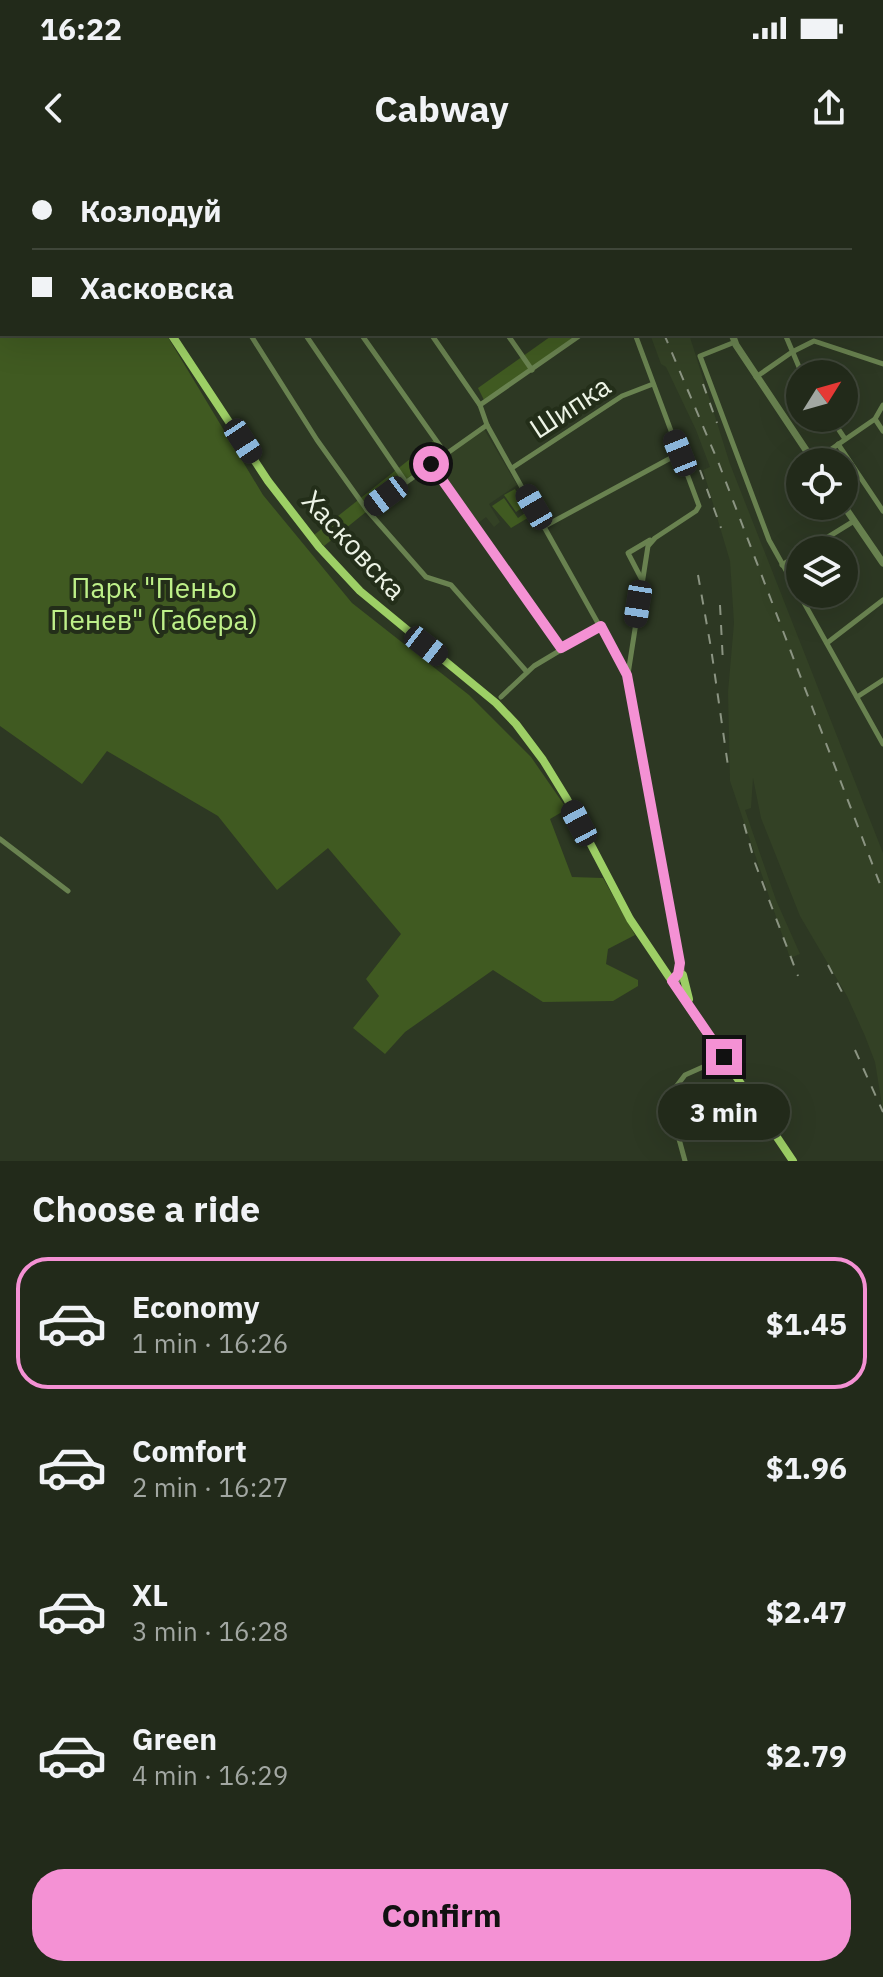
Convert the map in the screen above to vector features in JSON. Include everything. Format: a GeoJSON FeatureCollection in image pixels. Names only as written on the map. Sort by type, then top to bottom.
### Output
{"type":"FeatureCollection","features":[{"type":"Feature","properties":{"kind":"main road","name":"Хасковска"},"geometry":{"type":"LineString","coordinates":[[172,336],[268,481],[319,547],[360,591],[487,696],[516,724],[559,786],[619,902],[793,1161]]}},
{"type":"Feature","properties":{"kind":"main road"},"geometry":{"type":"LineString","coordinates":[[672,980],[680,969]]}},
{"type":"Feature","properties":{"kind":"main road"},"geometry":{"type":"LineString","coordinates":[[680,969],[695,1015]]}},
{"type":"Feature","properties":{"kind":"street"},"geometry":{"type":"LineString","coordinates":[[251,336],[317,440],[367,510],[426,577],[451,585],[527,672]]}},
{"type":"Feature","properties":{"kind":"street"},"geometry":{"type":"LineString","coordinates":[[306,336],[405,481]]}},
{"type":"Feature","properties":{"kind":"street"},"geometry":{"type":"LineString","coordinates":[[362,336],[445,453]]}},
{"type":"Feature","properties":{"kind":"street"},"geometry":{"type":"LineString","coordinates":[[432,336],[480,405],[487,425],[627,675],[680,969],[672,980]]}},
{"type":"Feature","properties":{"kind":"street"},"geometry":{"type":"LineString","coordinates":[[508,336],[532,370]]}},
{"type":"Feature","properties":{"kind":"street"},"geometry":{"type":"LineString","coordinates":[[480,405],[578,336]]}},
{"type":"Feature","properties":{"kind":"street"},"geometry":{"type":"LineString","coordinates":[[636,336],[699,506],[696,511],[628,553],[642,580]]}},
{"type":"Feature","properties":{"kind":"street"},"geometry":{"type":"LineString","coordinates":[[786,336],[796,360]]}},
{"type":"Feature","properties":{"kind":"street"},"geometry":{"type":"LineString","coordinates":[[804,448],[733,338],[700,356],[769,540],[883,744]]}},
{"type":"Feature","properties":{"kind":"street"},"geometry":{"type":"LineString","coordinates":[[756,377],[814,341],[883,364]]}},
{"type":"Feature","properties":{"kind":"street","name":"Шипка"},"geometry":{"type":"LineString","coordinates":[[512,468],[622,396],[653,384]]}},
{"type":"Feature","properties":{"kind":"street"},"geometry":{"type":"LineString","coordinates":[[833,448],[875,419],[883,405]]}},
{"type":"Feature","properties":{"kind":"street"},"geometry":{"type":"LineString","coordinates":[[875,419],[883,431]]}},
{"type":"Feature","properties":{"kind":"street"},"geometry":{"type":"LineString","coordinates":[[367,510],[487,425]]}},
{"type":"Feature","properties":{"kind":"street"},"geometry":{"type":"LineString","coordinates":[[840,432],[845,439]]}},
{"type":"Feature","properties":{"kind":"street"},"geometry":{"type":"LineString","coordinates":[[838,444],[883,511]]}},
{"type":"Feature","properties":{"kind":"street"},"geometry":{"type":"LineString","coordinates":[[545,526],[680,453]]}},
{"type":"Feature","properties":{"kind":"street"},"geometry":{"type":"LineString","coordinates":[[431,464],[561,648]]}},
{"type":"Feature","properties":{"kind":"street"},"geometry":{"type":"LineString","coordinates":[[830,536],[854,521],[883,563]]}},
{"type":"Feature","properties":{"kind":"street"},"geometry":{"type":"LineString","coordinates":[[627,675],[647,550],[655,538]]}},
{"type":"Feature","properties":{"kind":"street"},"geometry":{"type":"LineString","coordinates":[[782,565],[786,563]]}},
{"type":"Feature","properties":{"kind":"street"},"geometry":{"type":"LineString","coordinates":[[827,643],[883,600]]}},
{"type":"Feature","properties":{"kind":"street"},"geometry":{"type":"LineString","coordinates":[[501,697],[527,672],[561,648],[601,626]]}},
{"type":"Feature","properties":{"kind":"street"},"geometry":{"type":"LineString","coordinates":[[857,697],[883,680]]}},
{"type":"Feature","properties":{"kind":"street"},"geometry":{"type":"LineString","coordinates":[[0,839],[68,891]]}},
{"type":"Feature","properties":{"kind":"street"},"geometry":{"type":"LineString","coordinates":[[685,1161],[673,1117],[672,1092],[685,1075],[724,1057]]}},
{"type":"Feature","properties":{"kind":"shaded area"},"geometry":{"type":"Polygon","coordinates":[[[651,336],[690,336],[730,464],[883,853],[883,1111],[875,1062],[865,1036],[847,996],[800,916],[761,818],[753,778],[751,808],[745,810],[776,900],[800,954],[790,958],[730,781],[728,692],[734,623],[730,561],[703,470],[710,467],[666,367],[661,364],[651,336]]]}},
{"type":"Feature","properties":{"kind":"shaded area"},"geometry":{"type":"Polygon","coordinates":[[[484,429],[517,485],[489,504],[500,522],[494,527],[486,517],[477,524],[435,464],[484,429]]]}},
{"type":"Feature","properties":{"kind":"green space","name":"Парк \"Пеньо Пенев\" (Габера)"},"geometry":{"type":"Polygon","coordinates":[[[0,336],[167,336],[263,495],[352,603],[469,695],[531,757],[567,809],[550,819],[572,877],[603,878],[635,935],[608,949],[606,964],[638,980],[638,986],[613,1001],[543,1002],[493,970],[405,1032],[385,1054],[353,1028],[379,996],[366,979],[401,934],[328,848],[277,890],[218,816],[107,751],[82,784],[0,726],[0,336]]]}},
{"type":"Feature","properties":{"kind":"green space"},"geometry":{"type":"Polygon","coordinates":[[[551,336],[581,336],[485,402],[478,388],[551,336]]]}},
{"type":"Feature","properties":{"kind":"green space"},"geometry":{"type":"Polygon","coordinates":[[[434,440],[441,451],[324,546],[314,535],[434,440]]]}},
{"type":"Feature","properties":{"kind":"green space"},"geometry":{"type":"Polygon","coordinates":[[[515,489],[531,516],[511,528],[492,506],[504,498],[518,518],[525,513],[522,508],[516,512],[504,495],[515,489]]]}},
{"type":"Feature","properties":{"kind":"railway"},"geometry":{"type":"LineString","coordinates":[[665,336],[719,464],[883,892]]}},
{"type":"Feature","properties":{"kind":"railway"},"geometry":{"type":"LineString","coordinates":[[703,384],[717,423]]}},
{"type":"Feature","properties":{"kind":"railway"},"geometry":{"type":"LineString","coordinates":[[700,470],[721,528]]}},
{"type":"Feature","properties":{"kind":"railway"},"geometry":{"type":"LineString","coordinates":[[698,575],[728,766]]}},
{"type":"Feature","properties":{"kind":"railway"},"geometry":{"type":"LineString","coordinates":[[720,605],[723,663]]}},
{"type":"Feature","properties":{"kind":"railway"},"geometry":{"type":"LineString","coordinates":[[744,824],[755,863],[798,976]]}},
{"type":"Feature","properties":{"kind":"railway"},"geometry":{"type":"LineString","coordinates":[[828,965],[843,994]]}},
{"type":"Feature","properties":{"kind":"railway"},"geometry":{"type":"LineString","coordinates":[[855,1050],[883,1112]]}},
{"type":"Feature","properties":{"kind":"route"},"geometry":{"type":"LineString","coordinates":[[431,464],[561,648],[601,626],[627,675],[680,963],[678,974],[672,981],[724,1057]]}}]}
